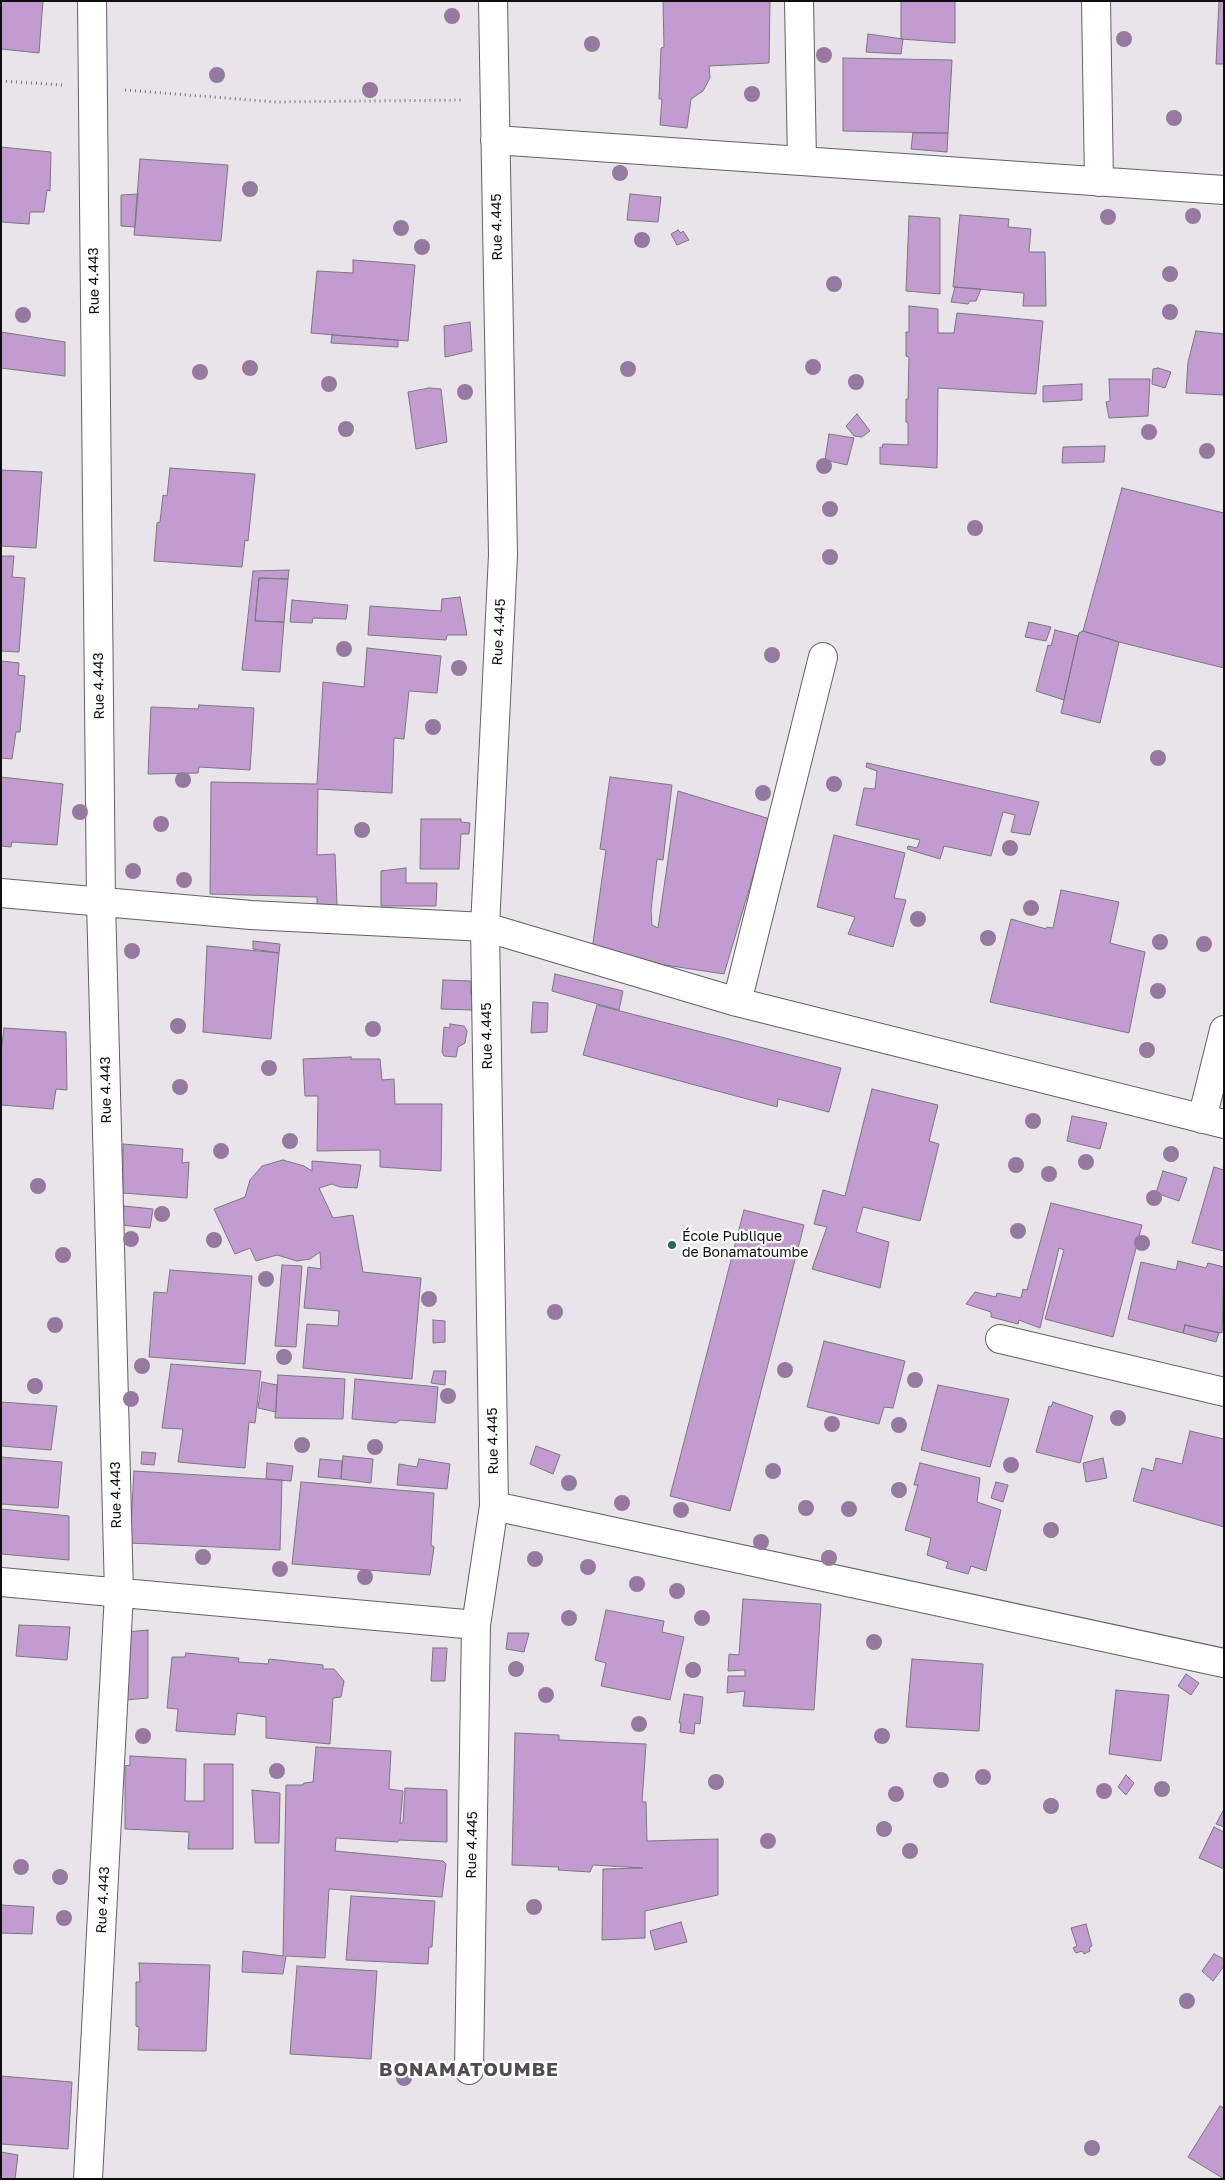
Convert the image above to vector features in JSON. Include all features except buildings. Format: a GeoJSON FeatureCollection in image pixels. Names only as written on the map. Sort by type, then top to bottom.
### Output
{"type":"FeatureCollection","features":[{"type":"Feature","properties":{"kind":"street","name":"Rue 4.443"},"geometry":{"type":"LineString","coordinates":[[88,2179],[119,1593],[101,901],[92,1]]}},
{"type":"Feature","properties":{"kind":"street","name":"Rue 4.445"},"geometry":{"type":"LineString","coordinates":[[469,2070],[476,1625],[494,1506],[485,927],[503,555],[493,1]]}},
{"type":"Feature","properties":{"kind":"street"},"geometry":{"type":"LineString","coordinates":[[799,1],[802,161]]}},
{"type":"Feature","properties":{"kind":"street"},"geometry":{"type":"LineString","coordinates":[[1096,1],[1099,182]]}},
{"type":"Feature","properties":{"kind":"street"},"geometry":{"type":"LineString","coordinates":[[495,140],[1224,190]]}},
{"type":"Feature","properties":{"kind":"street"},"geometry":{"type":"LineString","coordinates":[[737,1002],[823,656]]}},
{"type":"Feature","properties":{"kind":"street"},"geometry":{"type":"LineString","coordinates":[[1,893],[252,915],[485,927],[737,1002],[1213,1122],[1224,1030]]}},
{"type":"Feature","properties":{"kind":"street"},"geometry":{"type":"LineString","coordinates":[[1000,1339],[1224,1392]]}},
{"type":"Feature","properties":{"kind":"street"},"geometry":{"type":"LineString","coordinates":[[494,1506],[1224,1662]]}},
{"type":"Feature","properties":{"kind":"street"},"geometry":{"type":"LineString","coordinates":[[1,1582],[476,1625]]}},
{"type":"Feature","properties":{"kind":"path"},"geometry":{"type":"LineString","coordinates":[[1,81],[276,102],[494,100]]}},
{"type":"Feature","properties":{"kind":"place","name":"École Publique de Bonamatoumbe"},"geometry":{"type":"Point","coordinates":[672,1245]}},
{"type":"Feature","properties":{"kind":"district","name":"BONAMATOUMBE"},"geometry":{"type":"Point","coordinates":[469,2070]}}]}
